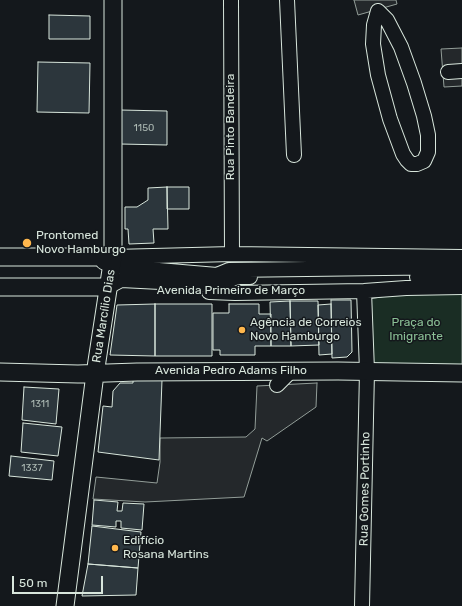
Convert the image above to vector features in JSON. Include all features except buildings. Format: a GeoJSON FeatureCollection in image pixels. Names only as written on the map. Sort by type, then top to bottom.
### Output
{"type":"FeatureCollection","features":[{"type":"Feature","properties":{"kind":"main road","name":"Rua Marcílio Dias"},"geometry":{"type":"LineString","coordinates":[[65,606],[112,261],[114,0]]}},
{"type":"Feature","properties":{"kind":"main road","name":"Avenida Primeiro de Março"},"geometry":{"type":"LineString","coordinates":[[0,257],[93,257],[112,261]]}},
{"type":"Feature","properties":{"kind":"main road","name":"Avenida Primeiro de Março"},"geometry":{"type":"LineString","coordinates":[[0,286],[108,287]]}},
{"type":"Feature","properties":{"kind":"main road","name":"Avenida Pedro Adams Filho"},"geometry":{"type":"LineString","coordinates":[[0,372],[96,374],[137,372],[367,371],[462,373]]}},
{"type":"Feature","properties":{"kind":"street","name":"Rua Pinto Bandeira"},"geometry":{"type":"LineString","coordinates":[[231,0],[232,254]]}},
{"type":"Feature","properties":{"kind":"street"},"geometry":{"type":"LineString","coordinates":[[287,0],[294,155]]}},
{"type":"Feature","properties":{"kind":"street"},"geometry":{"type":"LineString","coordinates":[[378,10],[387,20],[401,47],[424,116],[428,135],[428,152],[424,161],[417,164],[411,164],[403,154],[390,119],[378,75],[373,44],[374,25],[378,10]]}},
{"type":"Feature","properties":{"kind":"street"},"geometry":{"type":"LineString","coordinates":[[448,72],[462,71]]}},
{"type":"Feature","properties":{"kind":"street","name":"Avenida Primeiro de Março"},"geometry":{"type":"LineString","coordinates":[[112,261],[232,254],[462,257]]}},
{"type":"Feature","properties":{"kind":"street","name":"Avenida Primeiro de Março"},"geometry":{"type":"LineString","coordinates":[[112,261],[217,276],[229,270],[462,267]]}},
{"type":"Feature","properties":{"kind":"street"},"geometry":{"type":"LineString","coordinates":[[108,287],[121,280],[220,285],[236,277],[462,276]]}},
{"type":"Feature","properties":{"kind":"street"},"geometry":{"type":"LineString","coordinates":[[422,288],[441,277]]}},
{"type":"Feature","properties":{"kind":"street","name":"Avenida Primeiro de Março"},"geometry":{"type":"LineString","coordinates":[[108,287],[132,290],[235,293],[364,291],[462,287]]}},
{"type":"Feature","properties":{"kind":"street","name":"Rua Gomes Portinho"},"geometry":{"type":"LineString","coordinates":[[362,606],[367,371],[364,291]]}},
{"type":"Feature","properties":{"kind":"street"},"geometry":{"type":"LineString","coordinates":[[277,385],[291,371]]}},
{"type":"Feature","properties":{"kind":"green space","name":"Praça do Imigrante"},"geometry":{"type":"Polygon","coordinates":[[[462,291],[462,368],[371,368],[370,299],[406,292],[462,291]]]}},
{"type":"Feature","properties":{"kind":"shaded area"},"geometry":{"type":"Polygon","coordinates":[[[354,0],[396,0],[397,4],[358,15],[354,0]]]}},
{"type":"Feature","properties":{"kind":"shaded area"},"geometry":{"type":"Polygon","coordinates":[[[462,48],[462,86],[444,87],[441,49],[462,48]]]}},
{"type":"Feature","properties":{"kind":"shaded area"},"geometry":{"type":"Polygon","coordinates":[[[317,383],[316,407],[267,441],[262,438],[244,497],[145,502],[93,499],[96,477],[157,483],[160,462],[160,438],[246,437],[255,429],[257,386],[317,383]]]}},
{"type":"Feature","properties":{"kind":"place","name":"Prontomed Novo Hamburgo"},"geometry":{"type":"Point","coordinates":[27,243]}},
{"type":"Feature","properties":{"kind":"place","name":"Agência de Correios Novo Hamburgo"},"geometry":{"type":"Point","coordinates":[242,330]}},
{"type":"Feature","properties":{"kind":"place","name":"Edifício Rosana Martins"},"geometry":{"type":"Point","coordinates":[115,548]}}]}
